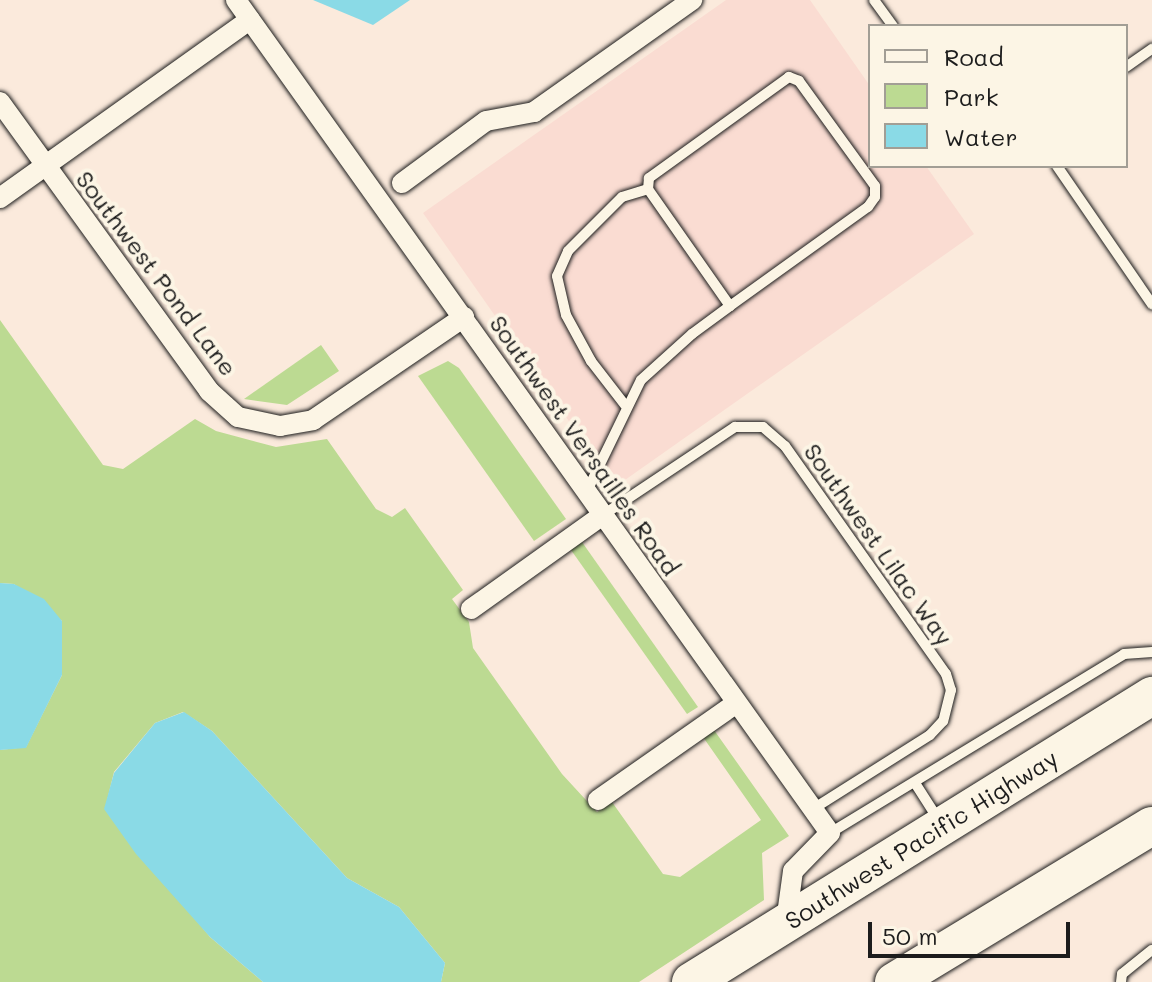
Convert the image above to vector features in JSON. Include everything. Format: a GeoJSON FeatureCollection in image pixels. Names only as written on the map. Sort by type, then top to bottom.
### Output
{"type":"FeatureCollection","features":[{"type":"Feature","properties":{"kind":"highway","name":"Southwest Pacific Highway"},"geometry":{"type":"LineString","coordinates":[[691,982],[1152,696]]}},
{"type":"Feature","properties":{"kind":"highway"},"geometry":{"type":"LineString","coordinates":[[894,982],[1152,826]]}},
{"type":"Feature","properties":{"kind":"street","name":"Southwest Versailles Road"},"geometry":{"type":"LineString","coordinates":[[236,0],[464,317],[735,704],[830,833]]}},
{"type":"Feature","properties":{"kind":"street"},"geometry":{"type":"LineString","coordinates":[[402,183],[486,121],[534,112],[692,0]]}},
{"type":"Feature","properties":{"kind":"street"},"geometry":{"type":"LineString","coordinates":[[0,198],[250,20]]}},
{"type":"Feature","properties":{"kind":"street","name":"Southwest Pond Lane"},"geometry":{"type":"LineString","coordinates":[[0,102],[209,391],[238,417],[280,426],[313,420],[464,317]]}},
{"type":"Feature","properties":{"kind":"street"},"geometry":{"type":"LineString","coordinates":[[471,609],[603,515]]}},
{"type":"Feature","properties":{"kind":"street"},"geometry":{"type":"LineString","coordinates":[[598,800],[735,704]]}},
{"type":"Feature","properties":{"kind":"street"},"geometry":{"type":"LineString","coordinates":[[786,922],[793,871],[800,859],[830,833]]}},
{"type":"Feature","properties":{"kind":"lane"},"geometry":{"type":"LineString","coordinates":[[874,0],[892,24]]}},
{"type":"Feature","properties":{"kind":"lane"},"geometry":{"type":"LineString","coordinates":[[1128,66],[1152,49]]}},
{"type":"Feature","properties":{"kind":"lane"},"geometry":{"type":"LineString","coordinates":[[587,491],[625,405],[641,380],[730,306],[868,207],[875,186],[799,81],[789,77],[657,168],[648,189],[622,197],[568,251],[557,276],[566,315],[591,361],[625,405]]}},
{"type":"Feature","properties":{"kind":"lane"},"geometry":{"type":"LineString","coordinates":[[1058,168],[1152,304]]}},
{"type":"Feature","properties":{"kind":"lane"},"geometry":{"type":"LineString","coordinates":[[648,189],[730,306]]}},
{"type":"Feature","properties":{"kind":"lane","name":"Southwest Lilac Way"},"geometry":{"type":"LineString","coordinates":[[603,515],[735,427],[763,427],[785,446],[946,674],[951,690],[943,721],[930,735],[813,809]]}},
{"type":"Feature","properties":{"kind":"lane"},"geometry":{"type":"LineString","coordinates":[[830,833],[1124,654],[1152,652]]}},
{"type":"Feature","properties":{"kind":"lane"},"geometry":{"type":"LineString","coordinates":[[915,783],[943,827]]}},
{"type":"Feature","properties":{"kind":"lane"},"geometry":{"type":"LineString","coordinates":[[1121,982],[1122,974],[1152,950]]}},
{"type":"Feature","properties":{"kind":"shaded area"},"geometry":{"type":"Polygon","coordinates":[[[726,0],[810,0],[868,83],[868,168],[927,168],[974,234],[615,487],[423,213],[726,0]]]}},
{"type":"Feature","properties":{"kind":"green space"},"geometry":{"type":"Polygon","coordinates":[[[0,320],[103,465],[123,469],[195,419],[216,431],[276,447],[327,439],[376,509],[392,517],[405,508],[463,590],[452,599],[469,622],[473,648],[562,774],[597,812],[612,802],[663,874],[680,877],[761,820],[703,737],[714,730],[789,836],[762,853],[764,900],[639,982],[441,982],[445,963],[399,907],[347,878],[212,731],[183,712],[155,723],[114,772],[105,809],[210,937],[263,982],[0,982],[0,750],[26,747],[62,675],[62,621],[14,584],[0,583],[0,320]]]}},
{"type":"Feature","properties":{"kind":"green space"},"geometry":{"type":"Polygon","coordinates":[[[321,345],[339,371],[287,405],[244,399],[321,345]]]}},
{"type":"Feature","properties":{"kind":"green space"},"geometry":{"type":"Polygon","coordinates":[[[448,361],[459,368],[566,519],[534,541],[418,376],[448,361]]]}},
{"type":"Feature","properties":{"kind":"green space"},"geometry":{"type":"Polygon","coordinates":[[[582,542],[698,707],[687,714],[571,550],[582,542]]]}},
{"type":"Feature","properties":{"kind":"water"},"geometry":{"type":"Polygon","coordinates":[[[313,0],[410,0],[373,25],[313,0]]]}},
{"type":"Feature","properties":{"kind":"water"},"geometry":{"type":"Polygon","coordinates":[[[0,583],[14,584],[44,599],[62,621],[62,675],[26,748],[0,750],[0,583]]]}},
{"type":"Feature","properties":{"kind":"water"},"geometry":{"type":"Polygon","coordinates":[[[184,712],[212,731],[347,878],[399,907],[445,963],[441,982],[263,982],[210,937],[136,854],[104,809],[114,773],[155,723],[184,712]]]}}]}
